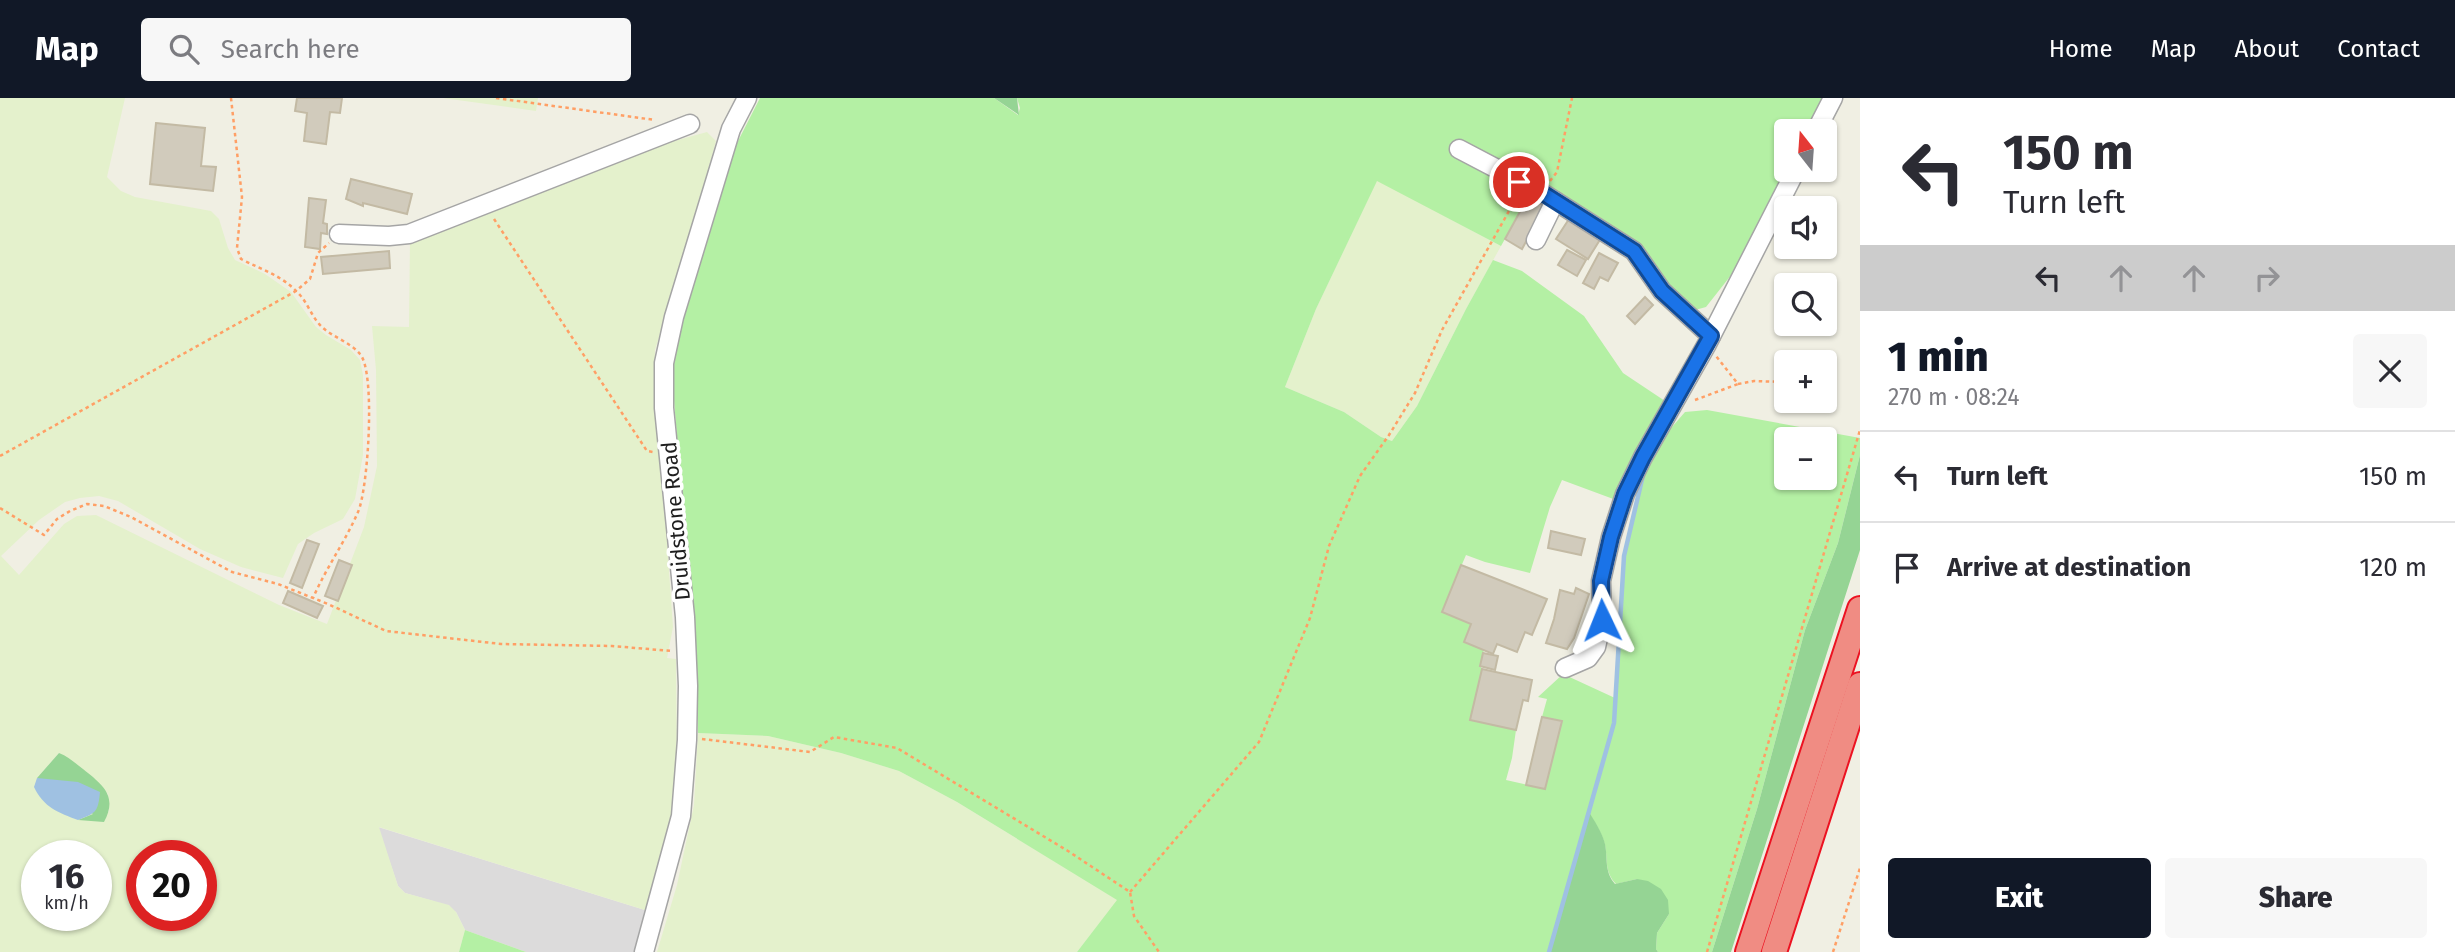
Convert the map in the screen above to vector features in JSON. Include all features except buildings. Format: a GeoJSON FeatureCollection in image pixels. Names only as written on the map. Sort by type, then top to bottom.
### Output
{"type":"FeatureCollection","features":[{"type":"Feature","properties":{"kind":"highway"},"geometry":{"type":"LineString","coordinates":[[1748,952],[1860,609]]}},
{"type":"Feature","properties":{"kind":"highway"},"geometry":{"type":"LineString","coordinates":[[1774,952],[1860,685]]}},
{"type":"Feature","properties":{"kind":"street","name":"Druidstone Road"},"geometry":{"type":"LineString","coordinates":[[645,952],[681,816],[687,740],[686,653],[664,408],[664,363],[674,317],[731,129],[747,98]]}},
{"type":"Feature","properties":{"kind":"street"},"geometry":{"type":"LineString","coordinates":[[1822,119],[1833,98]]}},
{"type":"Feature","properties":{"kind":"street"},"geometry":{"type":"LineString","coordinates":[[339,234],[409,234],[690,124]]}},
{"type":"Feature","properties":{"kind":"street"},"geometry":{"type":"LineString","coordinates":[[1459,149],[1548,197],[1634,251],[1662,291],[1709,340]]}},
{"type":"Feature","properties":{"kind":"street"},"geometry":{"type":"LineString","coordinates":[[1565,668],[1588,658],[1596,648],[1602,620],[1601,581],[1625,494],[1709,340],[1790,182]]}},
{"type":"Feature","properties":{"kind":"street"},"geometry":{"type":"LineString","coordinates":[[1536,240],[1548,197]]}},
{"type":"Feature","properties":{"kind":"path"},"geometry":{"type":"LineString","coordinates":[[231,98],[242,197],[237,248],[241,259],[278,275],[296,292],[323,328],[362,355],[369,379],[369,435],[359,511],[325,570],[313,598]]}},
{"type":"Feature","properties":{"kind":"path"},"geometry":{"type":"LineString","coordinates":[[496,98],[690,124]]}},
{"type":"Feature","properties":{"kind":"path"},"geometry":{"type":"LineString","coordinates":[[1548,197],[1557,172],[1572,98]]}},
{"type":"Feature","properties":{"kind":"path"},"geometry":{"type":"LineString","coordinates":[[1130,892],[1259,741],[1310,618],[1329,546],[1360,476],[1415,393],[1442,330],[1524,184]]}},
{"type":"Feature","properties":{"kind":"path"},"geometry":{"type":"LineString","coordinates":[[485,205],[647,451],[670,454]]}},
{"type":"Feature","properties":{"kind":"path"},"geometry":{"type":"LineString","coordinates":[[0,456],[296,292],[310,279],[318,253],[339,234]]}},
{"type":"Feature","properties":{"kind":"path"},"geometry":{"type":"LineString","coordinates":[[1709,340],[1738,384]]}},
{"type":"Feature","properties":{"kind":"path"},"geometry":{"type":"LineString","coordinates":[[1670,412],[1704,395],[1738,384],[1774,382]]}},
{"type":"Feature","properties":{"kind":"path"},"geometry":{"type":"LineString","coordinates":[[1707,952],[1860,430]]}},
{"type":"Feature","properties":{"kind":"path"},"geometry":{"type":"LineString","coordinates":[[0,508],[44,535],[57,519],[69,511],[87,504],[104,506],[131,517],[232,572],[278,584],[386,631],[501,645],[612,646],[686,653]]}},
{"type":"Feature","properties":{"kind":"path"},"geometry":{"type":"LineString","coordinates":[[687,740],[701,739],[810,752],[834,737],[897,748],[1068,851],[1130,892],[1134,916],[1159,952]]}},
{"type":"Feature","properties":{"kind":"path"},"geometry":{"type":"LineString","coordinates":[[1833,952],[1860,868]]}},
{"type":"Feature","properties":{"kind":"shaded area"},"geometry":{"type":"Polygon","coordinates":[[[378,827],[648,911],[634,952],[526,952],[465,930],[456,912],[433,901],[405,893],[398,886],[378,827]]]}},
{"type":"Feature","properties":{"kind":"green space"},"geometry":{"type":"Polygon","coordinates":[[[0,98],[125,98],[107,177],[121,191],[135,197],[211,211],[219,219],[228,248],[235,260],[265,274],[291,292],[316,327],[351,350],[360,360],[363,375],[363,455],[355,499],[343,519],[298,544],[283,578],[241,567],[200,549],[118,501],[99,496],[65,502],[39,520],[1,556],[19,575],[64,524],[77,516],[96,515],[279,605],[327,624],[364,527],[377,466],[376,370],[372,326],[409,327],[410,241],[634,152],[707,132],[716,141],[655,350],[654,404],[661,458],[673,627],[667,658],[676,659],[677,773],[674,811],[648,911],[379,827],[398,886],[405,893],[449,905],[456,912],[465,930],[459,952],[0,952],[0,98]],[[59,753],[37,778],[109,812],[108,794],[59,753]]]}},
{"type":"Feature","properties":{"kind":"green space"},"geometry":{"type":"Polygon","coordinates":[[[443,98],[538,98],[536,111],[443,98]]]}},
{"type":"Feature","properties":{"kind":"green space"},"geometry":{"type":"Polygon","coordinates":[[[760,98],[994,98],[1018,115],[1020,108],[1017,98],[1827,98],[1816,119],[1774,119],[1774,182],[1781,182],[1743,260],[1706,307],[1695,310],[1681,301],[1641,247],[1598,216],[1537,182],[1501,246],[1377,181],[1316,309],[1285,387],[1344,412],[1381,437],[1392,441],[1417,406],[1493,260],[1522,271],[1584,316],[1623,373],[1665,401],[1616,500],[1562,480],[1550,507],[1530,573],[1466,555],[1442,611],[1471,624],[1484,650],[1470,720],[1516,730],[1506,780],[1545,789],[1562,722],[1542,717],[1547,699],[1538,697],[1563,674],[1615,698],[1624,556],[1645,469],[1653,449],[1685,412],[1707,410],[1800,427],[1774,427],[1774,490],[1837,490],[1837,434],[1860,438],[1860,455],[1838,543],[1805,630],[1757,809],[1712,952],[1658,952],[1657,933],[1669,914],[1637,879],[1616,884],[1612,879],[1604,841],[1589,813],[1549,952],[1077,952],[1117,900],[957,802],[899,771],[841,753],[768,736],[698,733],[696,660],[671,365],[684,310],[736,145],[760,98]]]}},
{"type":"Feature","properties":{"kind":"green space"},"geometry":{"type":"Polygon","coordinates":[[[994,98],[1017,98],[1019,115],[994,98]]]}},
{"type":"Feature","properties":{"kind":"green space"},"geometry":{"type":"Polygon","coordinates":[[[1377,180],[1501,246],[1417,406],[1392,441],[1381,437],[1344,412],[1285,387],[1316,309],[1377,180]]]}},
{"type":"Feature","properties":{"kind":"green space"},"geometry":{"type":"Polygon","coordinates":[[[1860,455],[1860,550],[1731,952],[1712,952],[1757,809],[1805,630],[1838,543],[1860,455]]]}},
{"type":"Feature","properties":{"kind":"green space"},"geometry":{"type":"Polygon","coordinates":[[[698,733],[768,736],[841,753],[899,771],[957,802],[1118,900],[1077,952],[657,952],[677,885],[694,805],[698,733]]]}},
{"type":"Feature","properties":{"kind":"green space"},"geometry":{"type":"Polygon","coordinates":[[[59,753],[90,775],[106,792],[109,805],[104,822],[78,820],[93,814],[37,778],[59,753]]]}},
{"type":"Feature","properties":{"kind":"green space"},"geometry":{"type":"Polygon","coordinates":[[[1589,812],[1604,840],[1608,870],[1615,884],[1637,879],[1648,881],[1661,889],[1668,900],[1669,914],[1657,933],[1658,952],[1549,952],[1589,812]]]}},
{"type":"Feature","properties":{"kind":"green space"},"geometry":{"type":"Polygon","coordinates":[[[465,930],[526,952],[459,952],[465,930]]]}},
{"type":"Feature","properties":{"kind":"water"},"geometry":{"type":"Polygon","coordinates":[[[37,778],[78,782],[100,792],[97,808],[78,820],[58,812],[38,794],[34,787],[37,778]]]}},
{"type":"Feature","properties":{"kind":"waterway"},"geometry":{"type":"LineString","coordinates":[[1549,952],[1614,723],[1624,556],[1644,471]]}},
{"type":"Feature","properties":{"kind":"route"},"geometry":{"type":"LineString","coordinates":[[1519,182],[1541,192],[1634,251],[1662,291],[1711,336],[1625,494],[1601,581],[1602,620]]}}]}
